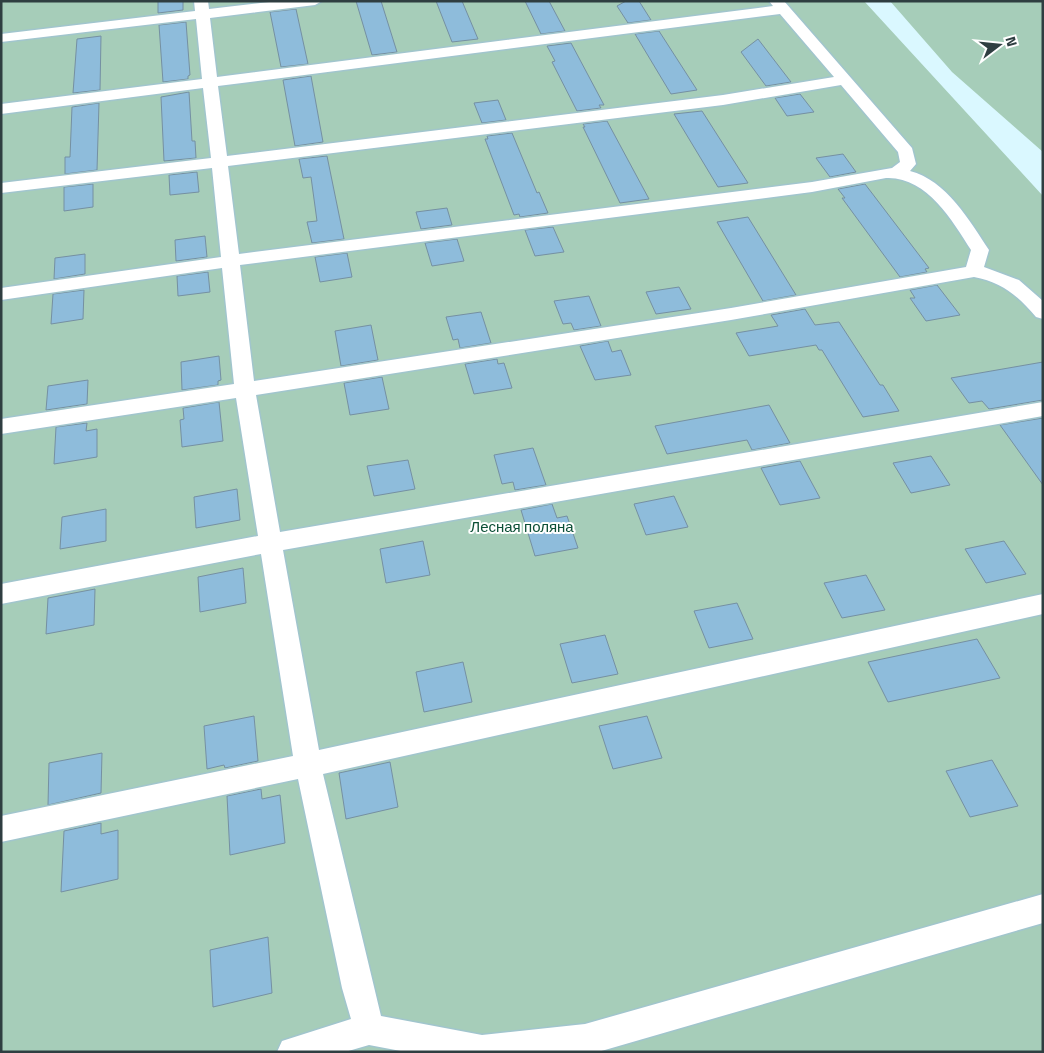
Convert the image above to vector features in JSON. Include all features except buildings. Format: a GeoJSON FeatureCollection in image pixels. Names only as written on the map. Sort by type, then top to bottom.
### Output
{"type":"FeatureCollection","features":[{"type":"Feature","properties":{"kind":"street"},"geometry":{"type":"LineString","coordinates":[[1,38],[202,8],[315,1]]}},
{"type":"Feature","properties":{"kind":"street"},"geometry":{"type":"LineString","coordinates":[[1,110],[780,5],[906,151],[908,164],[896,173]]}},
{"type":"Feature","properties":{"kind":"street"},"geometry":{"type":"LineString","coordinates":[[202,8],[244,389],[308,764],[357,988],[369,1029]]}},
{"type":"Feature","properties":{"kind":"street"},"geometry":{"type":"LineString","coordinates":[[1,188],[219,163],[595,114],[724,100],[843,80]]}},
{"type":"Feature","properties":{"kind":"street"},"geometry":{"type":"LineString","coordinates":[[1,294],[229,261],[812,186],[896,173],[918,179],[955,212],[980,250],[974,271]]}},
{"type":"Feature","properties":{"kind":"street"},"geometry":{"type":"LineString","coordinates":[[1,427],[731,314],[974,271],[999,276],[1024,291],[1043,313]]}},
{"type":"Feature","properties":{"kind":"street"},"geometry":{"type":"LineString","coordinates":[[1,594],[270,543],[1043,409]]}},
{"type":"Feature","properties":{"kind":"street"},"geometry":{"type":"LineString","coordinates":[[1,829],[1043,604]]}},
{"type":"Feature","properties":{"kind":"street"},"geometry":{"type":"LineString","coordinates":[[293,1052],[369,1029],[482,1051],[585,1040],[1043,908]]}},
{"type":"Feature","properties":{"kind":"green space","name":"Лесная поляна"},"geometry":{"type":"Polygon","coordinates":[[[1,1],[864,1],[1043,196],[1043,1052],[1,1052],[1,1]]]}},
{"type":"Feature","properties":{"kind":"green space"},"geometry":{"type":"Polygon","coordinates":[[[890,1],[1043,1],[1043,152],[952,72],[890,1]]]}}]}
